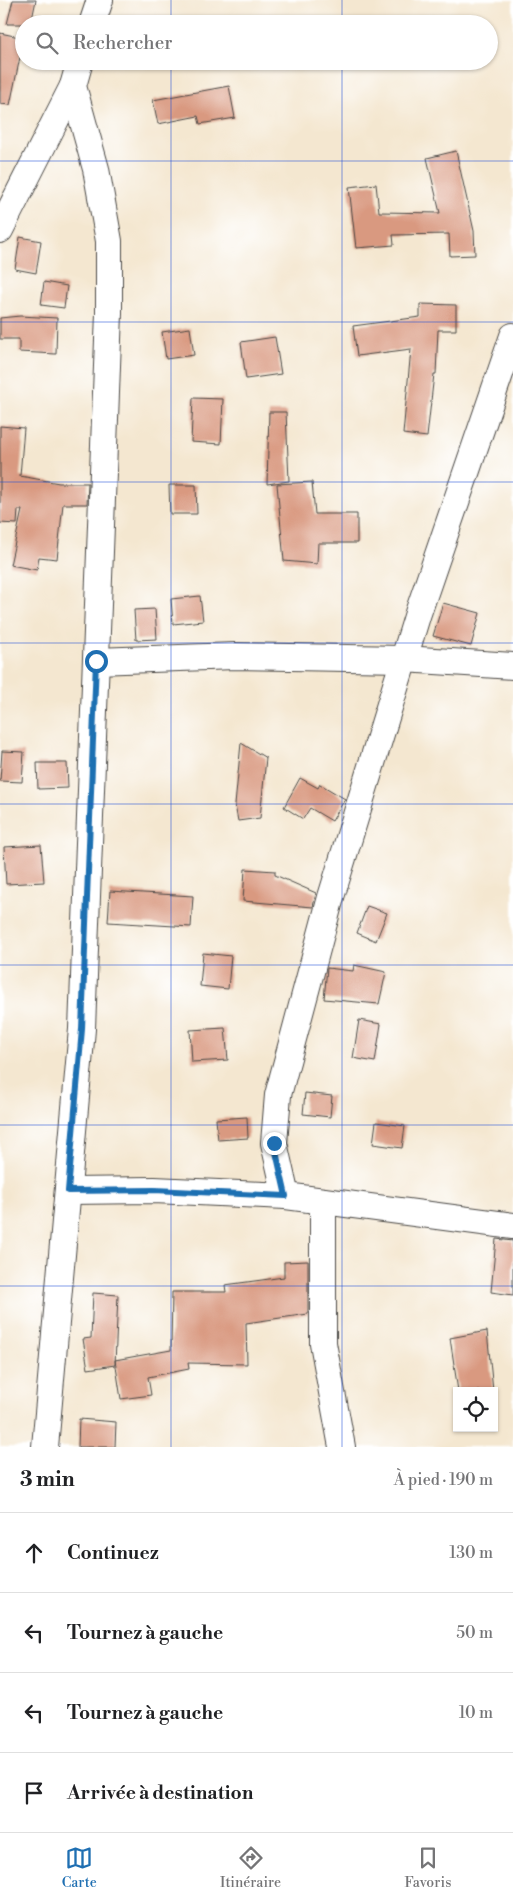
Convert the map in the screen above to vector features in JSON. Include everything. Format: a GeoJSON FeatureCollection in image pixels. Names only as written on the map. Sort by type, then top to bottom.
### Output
{"type":"FeatureCollection","features":[{"type":"Feature","properties":{"kind":"street"},"geometry":{"type":"LineString","coordinates":[[95,15],[100,0]]}},
{"type":"Feature","properties":{"kind":"street"},"geometry":{"type":"LineString","coordinates":[[0,230],[73,86],[77,70]]}},
{"type":"Feature","properties":{"kind":"street"},"geometry":{"type":"LineString","coordinates":[[46,1447],[82,1029],[109,313],[109,241],[96,170],[73,86]]}},
{"type":"Feature","properties":{"kind":"street"},"geometry":{"type":"LineString","coordinates":[[286,1196],[274,1143],[278,1095],[330,897],[404,659],[513,336]]}},
{"type":"Feature","properties":{"kind":"street"},"geometry":{"type":"LineString","coordinates":[[96,661],[235,656],[404,659],[513,666]]}},
{"type":"Feature","properties":{"kind":"street"},"geometry":{"type":"LineString","coordinates":[[68,1191],[154,1190],[286,1196],[513,1226]]}},
{"type":"Feature","properties":{"kind":"street"},"geometry":{"type":"LineString","coordinates":[[323,1201],[323,1343],[342,1447]]}},
{"type":"Feature","properties":{"kind":"building"},"geometry":{"type":"Polygon","coordinates":[[[13,0],[36,0],[33,15],[15,15],[15,24],[7,24],[13,0]]]}},
{"type":"Feature","properties":{"kind":"building"},"geometry":{"type":"Polygon","coordinates":[[[0,33],[15,36],[15,70],[17,70],[10,105],[0,104],[0,33]]]}},
{"type":"Feature","properties":{"kind":"building"},"geometry":{"type":"Polygon","coordinates":[[[229,86],[235,118],[200,124],[198,116],[158,124],[153,100],[229,86]]]}},
{"type":"Feature","properties":{"kind":"building"},"geometry":{"type":"Polygon","coordinates":[[[456,151],[474,231],[475,255],[450,256],[449,234],[393,235],[394,245],[356,248],[349,187],[376,184],[379,212],[440,213],[427,158],[456,151]]]}},
{"type":"Feature","properties":{"kind":"building"},"geometry":{"type":"Polygon","coordinates":[[[20,237],[41,241],[36,273],[15,269],[20,237]]]}},
{"type":"Feature","properties":{"kind":"building"},"geometry":{"type":"Polygon","coordinates":[[[44,282],[67,286],[64,308],[41,305],[44,282]]]}},
{"type":"Feature","properties":{"kind":"building"},"geometry":{"type":"Polygon","coordinates":[[[420,304],[456,305],[456,330],[438,330],[436,374],[434,374],[427,437],[403,434],[411,349],[357,356],[353,326],[420,317],[420,304]]]}},
{"type":"Feature","properties":{"kind":"building"},"geometry":{"type":"Polygon","coordinates":[[[20,316],[57,318],[56,354],[19,352],[19,339],[0,339],[0,318],[20,316]]]}},
{"type":"Feature","properties":{"kind":"building"},"geometry":{"type":"Polygon","coordinates":[[[190,328],[194,355],[166,359],[162,332],[190,328]]]}},
{"type":"Feature","properties":{"kind":"building"},"geometry":{"type":"Polygon","coordinates":[[[275,337],[281,374],[246,379],[241,342],[275,337]]]}},
{"type":"Feature","properties":{"kind":"building"},"geometry":{"type":"Polygon","coordinates":[[[193,398],[223,399],[221,444],[191,442],[193,398]]]}},
{"type":"Feature","properties":{"kind":"building"},"geometry":{"type":"Polygon","coordinates":[[[269,412],[286,412],[289,481],[267,484],[269,412]]]}},
{"type":"Feature","properties":{"kind":"building"},"geometry":{"type":"Polygon","coordinates":[[[0,426],[24,428],[20,476],[59,483],[88,483],[87,504],[63,504],[57,559],[39,557],[37,570],[10,565],[22,510],[18,510],[17,524],[0,523],[0,426]]]}},
{"type":"Feature","properties":{"kind":"building"},"geometry":{"type":"Polygon","coordinates":[[[312,482],[315,514],[357,514],[357,543],[318,543],[317,564],[284,561],[277,484],[312,482]]]}},
{"type":"Feature","properties":{"kind":"building"},"geometry":{"type":"Polygon","coordinates":[[[169,485],[196,485],[197,514],[170,514],[169,485]]]}},
{"type":"Feature","properties":{"kind":"building"},"geometry":{"type":"Polygon","coordinates":[[[200,596],[203,621],[173,624],[171,599],[200,596]]]}},
{"type":"Feature","properties":{"kind":"building"},"geometry":{"type":"Polygon","coordinates":[[[443,603],[480,613],[471,646],[433,636],[443,603]]]}},
{"type":"Feature","properties":{"kind":"building"},"geometry":{"type":"Polygon","coordinates":[[[155,609],[157,639],[136,640],[134,610],[155,609]]]}},
{"type":"Feature","properties":{"kind":"building"},"geometry":{"type":"Polygon","coordinates":[[[241,743],[266,758],[260,818],[238,821],[235,805],[241,743]]]}},
{"type":"Feature","properties":{"kind":"building"},"geometry":{"type":"Polygon","coordinates":[[[2,751],[24,752],[22,782],[0,781],[2,751]]]}},
{"type":"Feature","properties":{"kind":"building"},"geometry":{"type":"Polygon","coordinates":[[[37,763],[67,763],[68,788],[38,789],[37,763]]]}},
{"type":"Feature","properties":{"kind":"building"},"geometry":{"type":"Polygon","coordinates":[[[300,778],[318,788],[320,784],[345,799],[332,821],[310,808],[303,819],[284,807],[300,778]]]}},
{"type":"Feature","properties":{"kind":"building"},"geometry":{"type":"Polygon","coordinates":[[[41,845],[44,882],[6,884],[4,847],[41,845]]]}},
{"type":"Feature","properties":{"kind":"building"},"geometry":{"type":"Polygon","coordinates":[[[245,869],[275,871],[275,875],[316,893],[313,907],[243,901],[245,869]]]}},
{"type":"Feature","properties":{"kind":"building"},"geometry":{"type":"Polygon","coordinates":[[[110,891],[193,896],[191,927],[108,922],[110,891]]]}},
{"type":"Feature","properties":{"kind":"building"},"geometry":{"type":"Polygon","coordinates":[[[367,906],[387,913],[376,941],[357,933],[367,906]]]}},
{"type":"Feature","properties":{"kind":"building"},"geometry":{"type":"Polygon","coordinates":[[[203,953],[231,956],[228,989],[200,986],[203,953]]]}},
{"type":"Feature","properties":{"kind":"building"},"geometry":{"type":"Polygon","coordinates":[[[354,965],[386,972],[379,1004],[324,999],[327,968],[353,971],[354,965]]]}},
{"type":"Feature","properties":{"kind":"building"},"geometry":{"type":"Polygon","coordinates":[[[359,1020],[381,1024],[375,1062],[353,1058],[359,1020]]]}},
{"type":"Feature","properties":{"kind":"building"},"geometry":{"type":"Polygon","coordinates":[[[225,1028],[228,1060],[192,1062],[190,1030],[225,1028]]]}},
{"type":"Feature","properties":{"kind":"building"},"geometry":{"type":"Polygon","coordinates":[[[305,1093],[332,1096],[330,1117],[303,1114],[305,1093]]]}},
{"type":"Feature","properties":{"kind":"building"},"geometry":{"type":"Polygon","coordinates":[[[247,1117],[248,1138],[218,1140],[216,1119],[247,1117]]]}},
{"type":"Feature","properties":{"kind":"building"},"geometry":{"type":"Polygon","coordinates":[[[376,1122],[405,1126],[402,1148],[373,1144],[376,1122]]]}},
{"type":"Feature","properties":{"kind":"building"},"geometry":{"type":"Polygon","coordinates":[[[496,1239],[513,1241],[513,1295],[491,1292],[496,1239]]]}},
{"type":"Feature","properties":{"kind":"building"},"geometry":{"type":"Polygon","coordinates":[[[308,1261],[308,1314],[246,1323],[247,1364],[188,1363],[189,1369],[148,1377],[151,1395],[121,1399],[115,1360],[171,1350],[172,1292],[226,1292],[225,1285],[284,1277],[284,1262],[308,1261]]]}},
{"type":"Feature","properties":{"kind":"building"},"geometry":{"type":"Polygon","coordinates":[[[93,1293],[118,1295],[115,1365],[88,1369],[83,1339],[91,1338],[93,1293]]]}},
{"type":"Feature","properties":{"kind":"building"},"geometry":{"type":"Polygon","coordinates":[[[487,1331],[493,1387],[457,1387],[450,1338],[487,1331]]]}},
{"type":"Feature","properties":{"kind":"building"},"geometry":{"type":"Polygon","coordinates":[[[79,1419],[116,1422],[115,1447],[78,1447],[79,1419]]]}},
{"type":"Feature","properties":{"kind":"route"},"geometry":{"type":"LineString","coordinates":[[96,661],[82,1029],[68,1191],[154,1190],[286,1196],[274,1143]]}}]}
